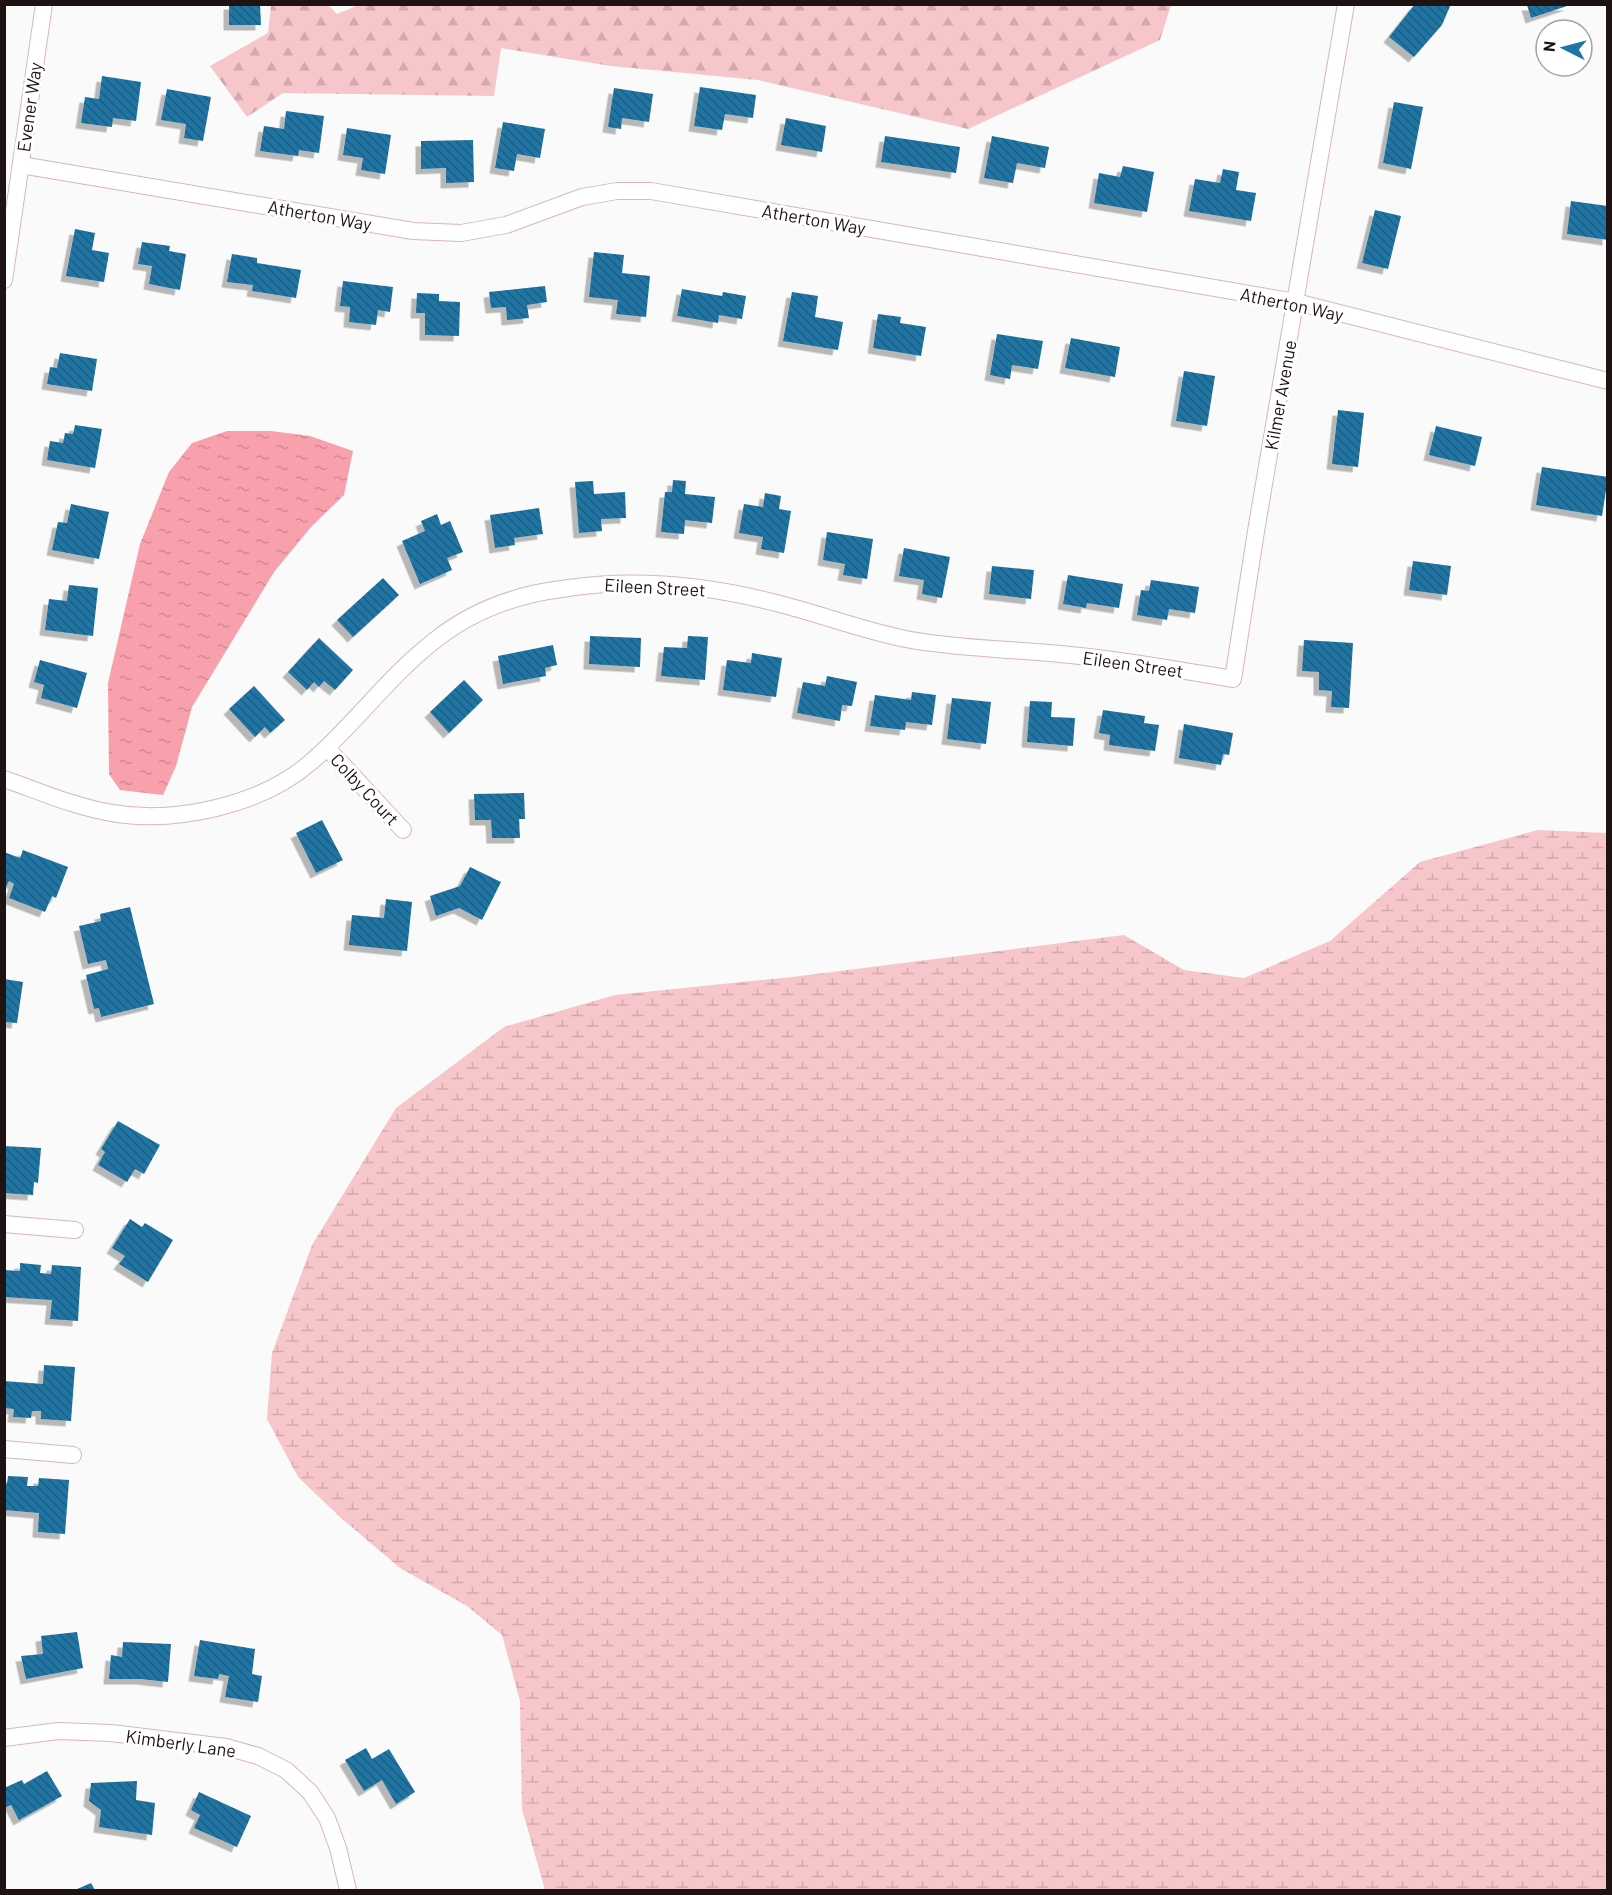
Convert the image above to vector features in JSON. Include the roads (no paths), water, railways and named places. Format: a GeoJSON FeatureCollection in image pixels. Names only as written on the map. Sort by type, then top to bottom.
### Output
{"type":"FeatureCollection","features":[{"type":"Feature","properties":{"kind":"street","name":"Evener Way"},"geometry":{"type":"LineString","coordinates":[[4,280],[44,4]]}},
{"type":"Feature","properties":{"kind":"street","name":"Kilmer Avenue"},"geometry":{"type":"LineString","coordinates":[[1233,679],[1346,4]]}},
{"type":"Feature","properties":{"kind":"street","name":"Atherton Way"},"geometry":{"type":"LineString","coordinates":[[21,165],[413,231],[461,232],[506,225],[582,197],[617,191],[651,191],[1296,302],[1604,380]]}},
{"type":"Feature","properties":{"kind":"street","name":"Eileen Street"},"geometry":{"type":"LineString","coordinates":[[4,779],[111,813],[153,816],[195,813],[235,805],[273,787],[308,766],[400,671],[435,640],[473,615],[515,598],[558,589],[617,582],[674,584],[728,592],[910,640],[963,647],[1099,658],[1233,679]]}},
{"type":"Feature","properties":{"kind":"street","name":"Colby Court"},"geometry":{"type":"LineString","coordinates":[[327,748],[403,830]]}},
{"type":"Feature","properties":{"kind":"street"},"geometry":{"type":"LineString","coordinates":[[4,1224],[75,1230]]}},
{"type":"Feature","properties":{"kind":"street"},"geometry":{"type":"LineString","coordinates":[[4,1449],[73,1455]]}},
{"type":"Feature","properties":{"kind":"street","name":"Kimberly Lane"},"geometry":{"type":"LineString","coordinates":[[4,1738],[58,1731],[111,1733],[226,1748],[258,1756],[286,1770],[310,1792],[327,1818],[338,1848],[348,1890]]}},
{"type":"Feature","properties":{"kind":"water"},"geometry":{"type":"Polygon","coordinates":[[[227,431],[271,431],[310,436],[353,451],[344,495],[311,527],[274,572],[192,707],[176,766],[163,795],[120,790],[109,774],[108,683],[140,544],[169,472],[192,443],[227,431]]]}}]}
